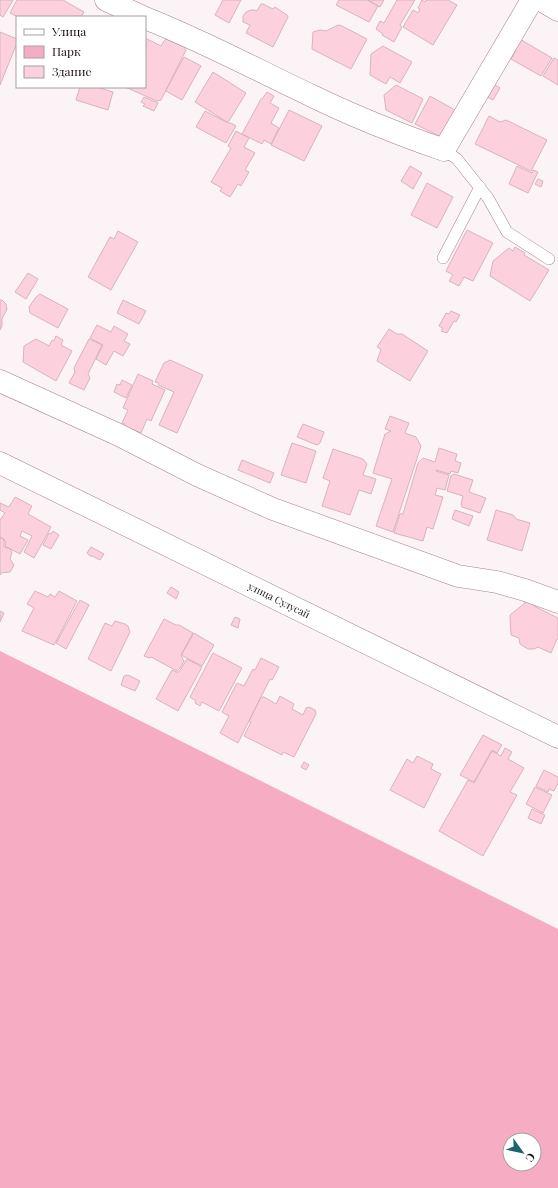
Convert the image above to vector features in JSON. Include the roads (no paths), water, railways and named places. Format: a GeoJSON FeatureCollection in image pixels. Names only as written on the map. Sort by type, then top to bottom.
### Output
{"type":"FeatureCollection","features":[{"type":"Feature","properties":{"kind":"street"},"geometry":{"type":"LineString","coordinates":[[106,0],[142,16]]}},
{"type":"Feature","properties":{"kind":"street"},"geometry":{"type":"LineString","coordinates":[[146,18],[177,31],[311,96],[406,137],[444,150],[532,0]]}},
{"type":"Feature","properties":{"kind":"street"},"geometry":{"type":"LineString","coordinates":[[541,0],[558,10]]}},
{"type":"Feature","properties":{"kind":"street"},"geometry":{"type":"LineString","coordinates":[[0,381],[119,435],[197,475],[273,508],[458,576],[497,582],[558,602]]}},
{"type":"Feature","properties":{"kind":"street","name":"улица Сулусай"},"geometry":{"type":"LineString","coordinates":[[0,463],[558,737]]}},
{"type":"Feature","properties":{"kind":"lane"},"geometry":{"type":"LineString","coordinates":[[444,150],[456,159],[480,187],[488,198],[507,232],[549,259]]}},
{"type":"Feature","properties":{"kind":"lane"},"geometry":{"type":"LineString","coordinates":[[443,258],[480,187]]}}]}
